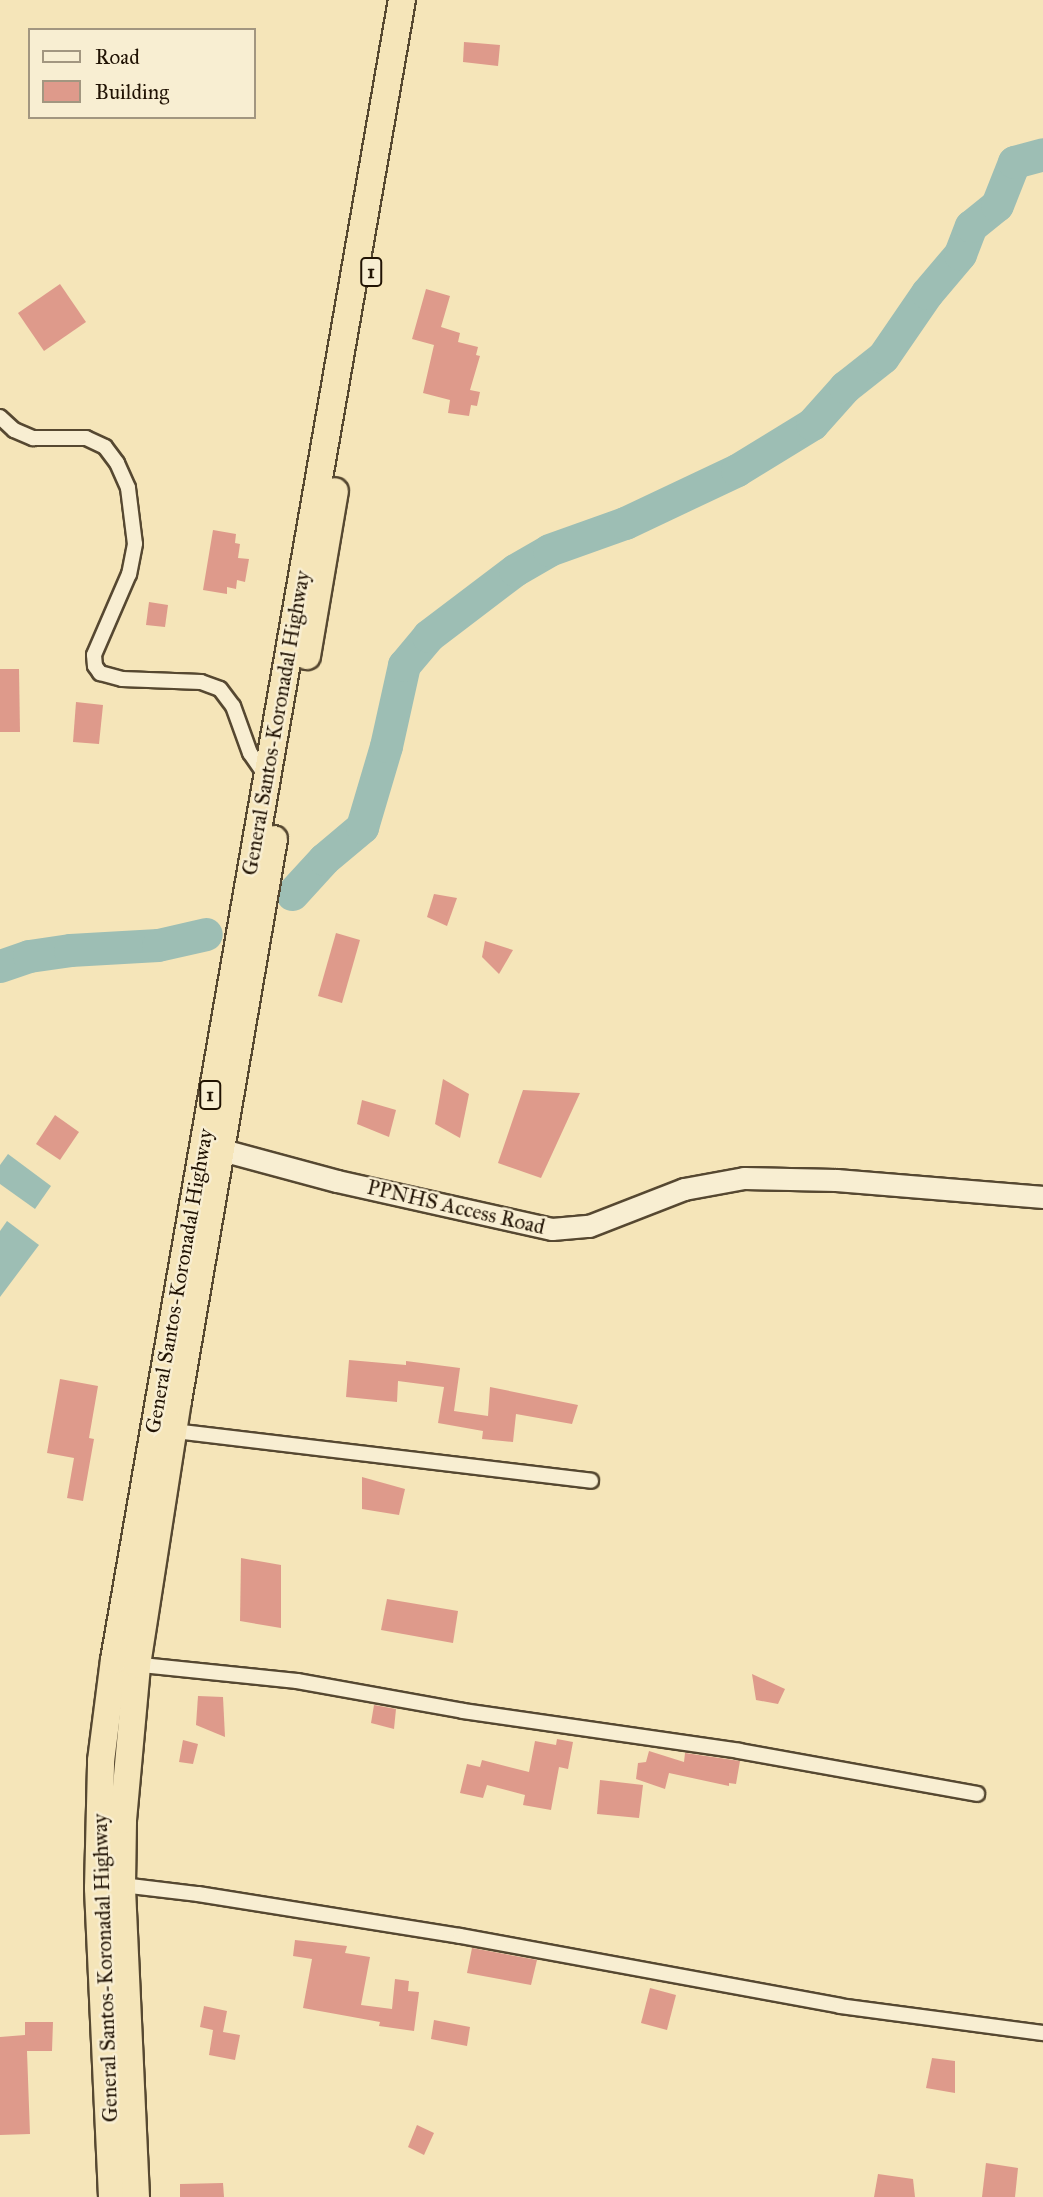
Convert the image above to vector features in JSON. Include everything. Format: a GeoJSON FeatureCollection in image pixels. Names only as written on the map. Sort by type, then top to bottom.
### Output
{"type":"FeatureCollection","features":[{"type":"Feature","properties":{"kind":"highway","name":"General Santos-Koronadal Highway"},"geometry":{"type":"LineString","coordinates":[[112,2197],[114,2010],[122,1885],[125,1663],[211,1149],[267,777],[402,0]]}},
{"type":"Feature","properties":{"kind":"highway","name":"General Santos-Koronadal Highway"},"geometry":{"type":"LineString","coordinates":[[135,2197],[98,1888],[102,1761],[174,1431],[211,1149],[327,544],[348,403],[420,0]]}},
{"type":"Feature","properties":{"kind":"street"},"geometry":{"type":"LineString","coordinates":[[0,416],[14,430],[33,438],[86,438],[105,447],[117,463],[128,488],[135,544],[129,574],[93,655],[95,666],[100,673],[122,679],[201,682],[220,689],[233,706],[250,752],[267,777]]}},
{"type":"Feature","properties":{"kind":"street","name":"PPNHS Access Road"},"geometry":{"type":"LineString","coordinates":[[211,1149],[337,1181],[552,1229],[589,1226],[684,1189],[744,1178],[836,1180],[1043,1197]]}},
{"type":"Feature","properties":{"kind":"street"},"geometry":{"type":"LineString","coordinates":[[174,1431],[591,1481]]}},
{"type":"Feature","properties":{"kind":"street"},"geometry":{"type":"LineString","coordinates":[[125,1663],[297,1681],[463,1711],[739,1751],[977,1794]]}},
{"type":"Feature","properties":{"kind":"street"},"geometry":{"type":"LineString","coordinates":[[122,1885],[198,1894],[460,1936],[841,2006],[1043,2033]]}},
{"type":"Feature","properties":{"kind":"water"},"geometry":{"type":"Polygon","coordinates":[[[8,1154],[51,1186],[35,1209],[0,1184],[0,1165],[8,1154]]]}},
{"type":"Feature","properties":{"kind":"water"},"geometry":{"type":"Polygon","coordinates":[[[7,1221],[39,1245],[0,1297],[0,1231],[7,1221]]]}},
{"type":"Feature","properties":{"kind":"building"},"geometry":{"type":"Polygon","coordinates":[[[464,42],[500,45],[498,66],[463,62],[464,42]]]}},
{"type":"Feature","properties":{"kind":"building"},"geometry":{"type":"Polygon","coordinates":[[[60,284],[86,322],[44,351],[18,313],[60,284]]]}},
{"type":"Feature","properties":{"kind":"building"},"geometry":{"type":"Polygon","coordinates":[[[426,289],[450,296],[441,327],[460,333],[458,342],[478,347],[476,355],[480,356],[470,390],[480,392],[477,406],[471,405],[469,416],[448,413],[450,400],[423,393],[434,345],[412,339],[426,289]]]}},
{"type":"Feature","properties":{"kind":"building"},"geometry":{"type":"Polygon","coordinates":[[[213,530],[236,534],[235,543],[240,544],[238,558],[249,559],[245,582],[237,580],[236,589],[227,587],[227,594],[203,590],[213,530]]]}},
{"type":"Feature","properties":{"kind":"building"},"geometry":{"type":"Polygon","coordinates":[[[149,602],[168,605],[165,627],[146,625],[149,602]]]}},
{"type":"Feature","properties":{"kind":"building"},"geometry":{"type":"Polygon","coordinates":[[[0,669],[19,669],[20,732],[0,732],[0,669]]]}},
{"type":"Feature","properties":{"kind":"building"},"geometry":{"type":"Polygon","coordinates":[[[76,702],[103,705],[99,744],[73,742],[76,702]]]}},
{"type":"Feature","properties":{"kind":"building"},"geometry":{"type":"Polygon","coordinates":[[[434,894],[457,898],[447,926],[427,917],[434,894]]]}},
{"type":"Feature","properties":{"kind":"building"},"geometry":{"type":"Polygon","coordinates":[[[336,933],[360,940],[342,1003],[318,996],[336,933]]]}},
{"type":"Feature","properties":{"kind":"building"},"geometry":{"type":"Polygon","coordinates":[[[485,941],[513,950],[499,974],[482,957],[485,941]]]}},
{"type":"Feature","properties":{"kind":"building"},"geometry":{"type":"Polygon","coordinates":[[[443,1079],[469,1094],[460,1138],[435,1124],[443,1079]]]}},
{"type":"Feature","properties":{"kind":"building"},"geometry":{"type":"Polygon","coordinates":[[[523,1090],[580,1093],[541,1178],[498,1163],[523,1090]]]}},
{"type":"Feature","properties":{"kind":"building"},"geometry":{"type":"Polygon","coordinates":[[[362,1100],[396,1110],[389,1137],[357,1124],[362,1100]]]}},
{"type":"Feature","properties":{"kind":"building"},"geometry":{"type":"Polygon","coordinates":[[[55,1115],[79,1132],[60,1160],[36,1144],[55,1115]]]}},
{"type":"Feature","properties":{"kind":"building"},"geometry":{"type":"Polygon","coordinates":[[[349,1360],[406,1365],[406,1361],[460,1368],[454,1411],[488,1416],[490,1387],[578,1405],[572,1424],[516,1414],[513,1442],[482,1439],[483,1431],[438,1423],[444,1387],[398,1381],[397,1402],[346,1397],[349,1360]]]}},
{"type":"Feature","properties":{"kind":"building"},"geometry":{"type":"Polygon","coordinates":[[[60,1379],[98,1386],[89,1438],[94,1439],[83,1501],[67,1498],[74,1458],[47,1453],[60,1379]]]}},
{"type":"Feature","properties":{"kind":"building"},"geometry":{"type":"Polygon","coordinates":[[[362,1477],[405,1489],[399,1515],[362,1509],[362,1477]]]}},
{"type":"Feature","properties":{"kind":"building"},"geometry":{"type":"Polygon","coordinates":[[[241,1558],[281,1565],[281,1628],[240,1621],[241,1558]]]}},
{"type":"Feature","properties":{"kind":"building"},"geometry":{"type":"Polygon","coordinates":[[[387,1599],[458,1611],[453,1643],[381,1630],[387,1599]]]}},
{"type":"Feature","properties":{"kind":"building"},"geometry":{"type":"Polygon","coordinates":[[[752,1674],[785,1689],[778,1704],[756,1700],[752,1674]]]}},
{"type":"Feature","properties":{"kind":"building"},"geometry":{"type":"Polygon","coordinates":[[[198,1696],[223,1697],[225,1737],[196,1725],[198,1696]]]}},
{"type":"Feature","properties":{"kind":"building"},"geometry":{"type":"Polygon","coordinates":[[[374,1705],[396,1709],[394,1729],[371,1723],[374,1705]]]}},
{"type":"Feature","properties":{"kind":"building"},"geometry":{"type":"Polygon","coordinates":[[[557,1739],[573,1742],[568,1769],[559,1767],[551,1810],[523,1805],[525,1795],[487,1785],[483,1798],[460,1793],[467,1764],[480,1767],[482,1760],[529,1772],[535,1741],[556,1745],[557,1739]]]}},
{"type":"Feature","properties":{"kind":"building"},"geometry":{"type":"Polygon","coordinates":[[[183,1740],[198,1744],[193,1764],[179,1762],[183,1740]]]}},
{"type":"Feature","properties":{"kind":"building"},"geometry":{"type":"Polygon","coordinates":[[[649,1751],[684,1762],[685,1753],[740,1761],[736,1784],[729,1783],[729,1786],[669,1773],[665,1789],[636,1779],[638,1763],[646,1762],[649,1751]]]}},
{"type":"Feature","properties":{"kind":"building"},"geometry":{"type":"Polygon","coordinates":[[[600,1780],[643,1785],[639,1818],[597,1814],[600,1780]]]}},
{"type":"Feature","properties":{"kind":"building"},"geometry":{"type":"Polygon","coordinates":[[[295,1940],[347,1946],[345,1953],[370,1957],[361,2005],[392,2009],[395,1979],[409,1981],[408,1991],[419,1992],[414,2031],[379,2026],[380,2022],[303,2008],[312,1959],[293,1956],[295,1940]]]}},
{"type":"Feature","properties":{"kind":"building"},"geometry":{"type":"Polygon","coordinates":[[[472,1948],[537,1960],[531,1985],[467,1973],[472,1948]]]}},
{"type":"Feature","properties":{"kind":"building"},"geometry":{"type":"Polygon","coordinates":[[[650,1988],[676,1995],[667,2030],[641,2023],[650,1988]]]}},
{"type":"Feature","properties":{"kind":"building"},"geometry":{"type":"Polygon","coordinates":[[[204,2006],[227,2011],[223,2032],[240,2035],[235,2060],[209,2055],[213,2030],[200,2027],[204,2006]]]}},
{"type":"Feature","properties":{"kind":"building"},"geometry":{"type":"Polygon","coordinates":[[[434,2020],[470,2027],[467,2046],[431,2039],[434,2020]]]}},
{"type":"Feature","properties":{"kind":"building"},"geometry":{"type":"Polygon","coordinates":[[[25,2022],[53,2022],[52,2051],[27,2051],[30,2134],[0,2135],[0,2037],[25,2035],[25,2022]]]}},
{"type":"Feature","properties":{"kind":"building"},"geometry":{"type":"Polygon","coordinates":[[[932,2058],[955,2061],[955,2093],[926,2088],[932,2058]]]}},
{"type":"Feature","properties":{"kind":"building"},"geometry":{"type":"Polygon","coordinates":[[[417,2125],[434,2133],[424,2155],[408,2147],[417,2125]]]}},
{"type":"Feature","properties":{"kind":"building"},"geometry":{"type":"Polygon","coordinates":[[[986,2163],[1018,2168],[1015,2197],[982,2197],[986,2163]]]}},
{"type":"Feature","properties":{"kind":"building"},"geometry":{"type":"Polygon","coordinates":[[[878,2174],[913,2179],[915,2197],[874,2197],[878,2174]]]}},
{"type":"Feature","properties":{"kind":"building"},"geometry":{"type":"Polygon","coordinates":[[[223,2183],[224,2197],[180,2197],[180,2184],[223,2183]]]}},
{"type":"Feature","properties":{"kind":"waterway"},"geometry":{"type":"LineString","coordinates":[[292,894],[324,859],[362,827],[386,746],[404,665],[428,636],[515,570],[549,550],[625,523],[737,470],[812,424],[845,387],[883,357],[927,293],[960,254],[971,226],[997,205],[1014,162],[1043,154]]}},
{"type":"Feature","properties":{"kind":"waterway"},"geometry":{"type":"LineString","coordinates":[[0,966],[29,956],[70,950],[158,945],[206,934]]}}]}
